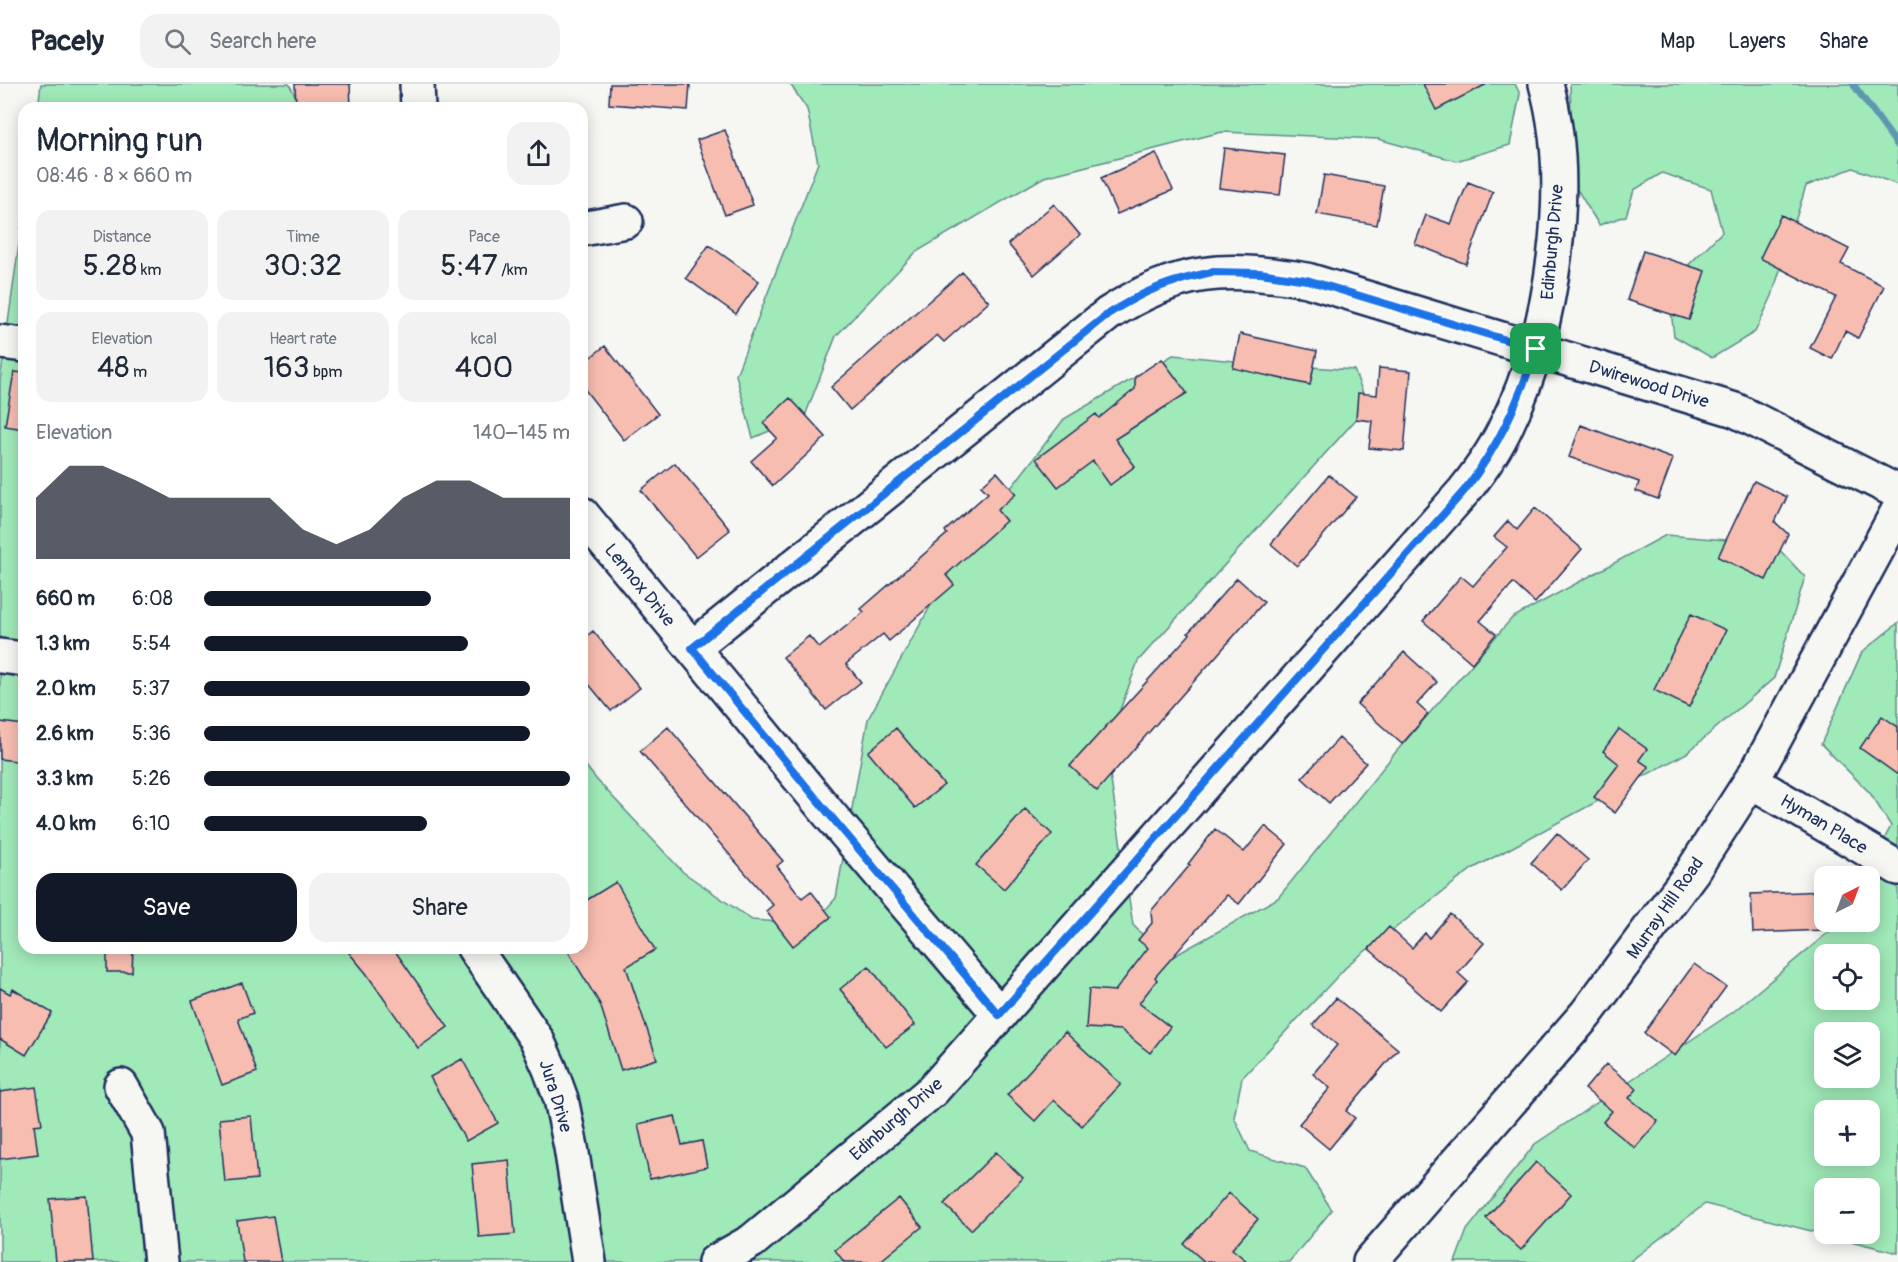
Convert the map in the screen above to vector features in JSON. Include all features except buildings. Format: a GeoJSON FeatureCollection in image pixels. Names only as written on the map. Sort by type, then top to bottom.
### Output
{"type":"FeatureCollection","features":[{"type":"Feature","properties":{"kind":"street"},"geometry":{"type":"LineString","coordinates":[[417,84],[418,102]]}},
{"type":"Feature","properties":{"kind":"street","name":"Edinburgh Drive"},"geometry":{"type":"LineString","coordinates":[[715,1262],[752,1240],[933,1090],[1484,466],[1508,424],[1536,349],[1551,280],[1557,216],[1558,167],[1554,119],[1546,84]]}},
{"type":"Feature","properties":{"kind":"street"},"geometry":{"type":"LineString","coordinates":[[588,228],[626,221]]}},
{"type":"Feature","properties":{"kind":"street","name":"Dwirewood Drive"},"geometry":{"type":"LineString","coordinates":[[692,648],[1108,314],[1135,296],[1165,283],[1212,272],[1260,273],[1307,280],[1735,410],[1898,492]]}},
{"type":"Feature","properties":{"kind":"street"},"geometry":{"type":"LineString","coordinates":[[0,342],[18,344]]}},
{"type":"Feature","properties":{"kind":"street","name":"Murray Hill Road"},"geometry":{"type":"LineString","coordinates":[[1370,1262],[1586,1014],[1692,872],[1751,781],[1898,511]]}},
{"type":"Feature","properties":{"kind":"street","name":"Lennox Drive"},"geometry":{"type":"LineString","coordinates":[[588,521],[829,814],[999,1015]]}},
{"type":"Feature","properties":{"kind":"street"},"geometry":{"type":"LineString","coordinates":[[0,656],[18,658]]}},
{"type":"Feature","properties":{"kind":"street","name":"Hyman Place"},"geometry":{"type":"LineString","coordinates":[[1751,781],[1898,868]]}},
{"type":"Feature","properties":{"kind":"street","name":"Jura Drive"},"geometry":{"type":"LineString","coordinates":[[478,954],[537,1040],[561,1099],[571,1147],[587,1258],[590,1262]]}},
{"type":"Feature","properties":{"kind":"street"},"geometry":{"type":"LineString","coordinates":[[121,1086],[148,1133],[161,1262]]}},
{"type":"Feature","properties":{"kind":"green space"},"geometry":{"type":"Polygon","coordinates":[[[41,84],[289,84],[299,102],[39,102],[41,84]]]}},
{"type":"Feature","properties":{"kind":"green space"},"geometry":{"type":"Polygon","coordinates":[[[790,84],[1515,84],[1520,94],[1510,145],[1456,161],[1378,139],[1222,132],[1044,177],[916,252],[836,336],[805,416],[753,438],[736,375],[818,163],[807,109],[790,84]]]}},
{"type":"Feature","properties":{"kind":"green space"},"geometry":{"type":"Polygon","coordinates":[[[1570,84],[1898,84],[1898,185],[1853,168],[1806,186],[1772,296],[1755,332],[1712,358],[1674,336],[1668,285],[1722,232],[1711,189],[1662,173],[1634,190],[1626,216],[1599,225],[1573,183],[1570,84]]]}},
{"type":"Feature","properties":{"kind":"green space"},"geometry":{"type":"Polygon","coordinates":[[[18,251],[18,954],[588,954],[588,769],[683,872],[752,920],[813,924],[836,898],[868,719],[957,558],[1064,419],[1173,355],[1354,370],[1368,406],[1138,661],[1106,748],[1133,925],[1167,960],[1278,898],[1395,753],[1512,618],[1666,535],[1774,544],[1805,577],[1774,678],[1687,753],[1472,869],[1350,963],[1242,1078],[1234,1117],[1250,1151],[1305,1168],[1332,1210],[1289,1262],[0,1262],[0,381],[18,251]]]}},
{"type":"Feature","properties":{"kind":"green space"},"geometry":{"type":"Polygon","coordinates":[[[1898,623],[1898,1253],[1863,1244],[1880,1244],[1880,1178],[1814,1178],[1814,1232],[1705,1204],[1629,1262],[1455,1262],[1467,1230],[1535,1144],[1733,1012],[1814,944],[1814,1010],[1880,1010],[1880,944],[1814,944],[1829,932],[1880,932],[1880,866],[1870,866],[1891,826],[1870,793],[1821,744],[1862,652],[1898,623]]]}},
{"type":"Feature","properties":{"kind":"waterway"},"geometry":{"type":"LineString","coordinates":[[1853,84],[1898,146]]}},
{"type":"Feature","properties":{"kind":"route"},"geometry":{"type":"LineString","coordinates":[[1212,272],[1260,273],[1307,280],[1536,349],[1508,424],[1484,466],[1464,491],[999,1015],[692,648],[1108,314],[1135,296],[1165,283],[1212,272]]}}]}
